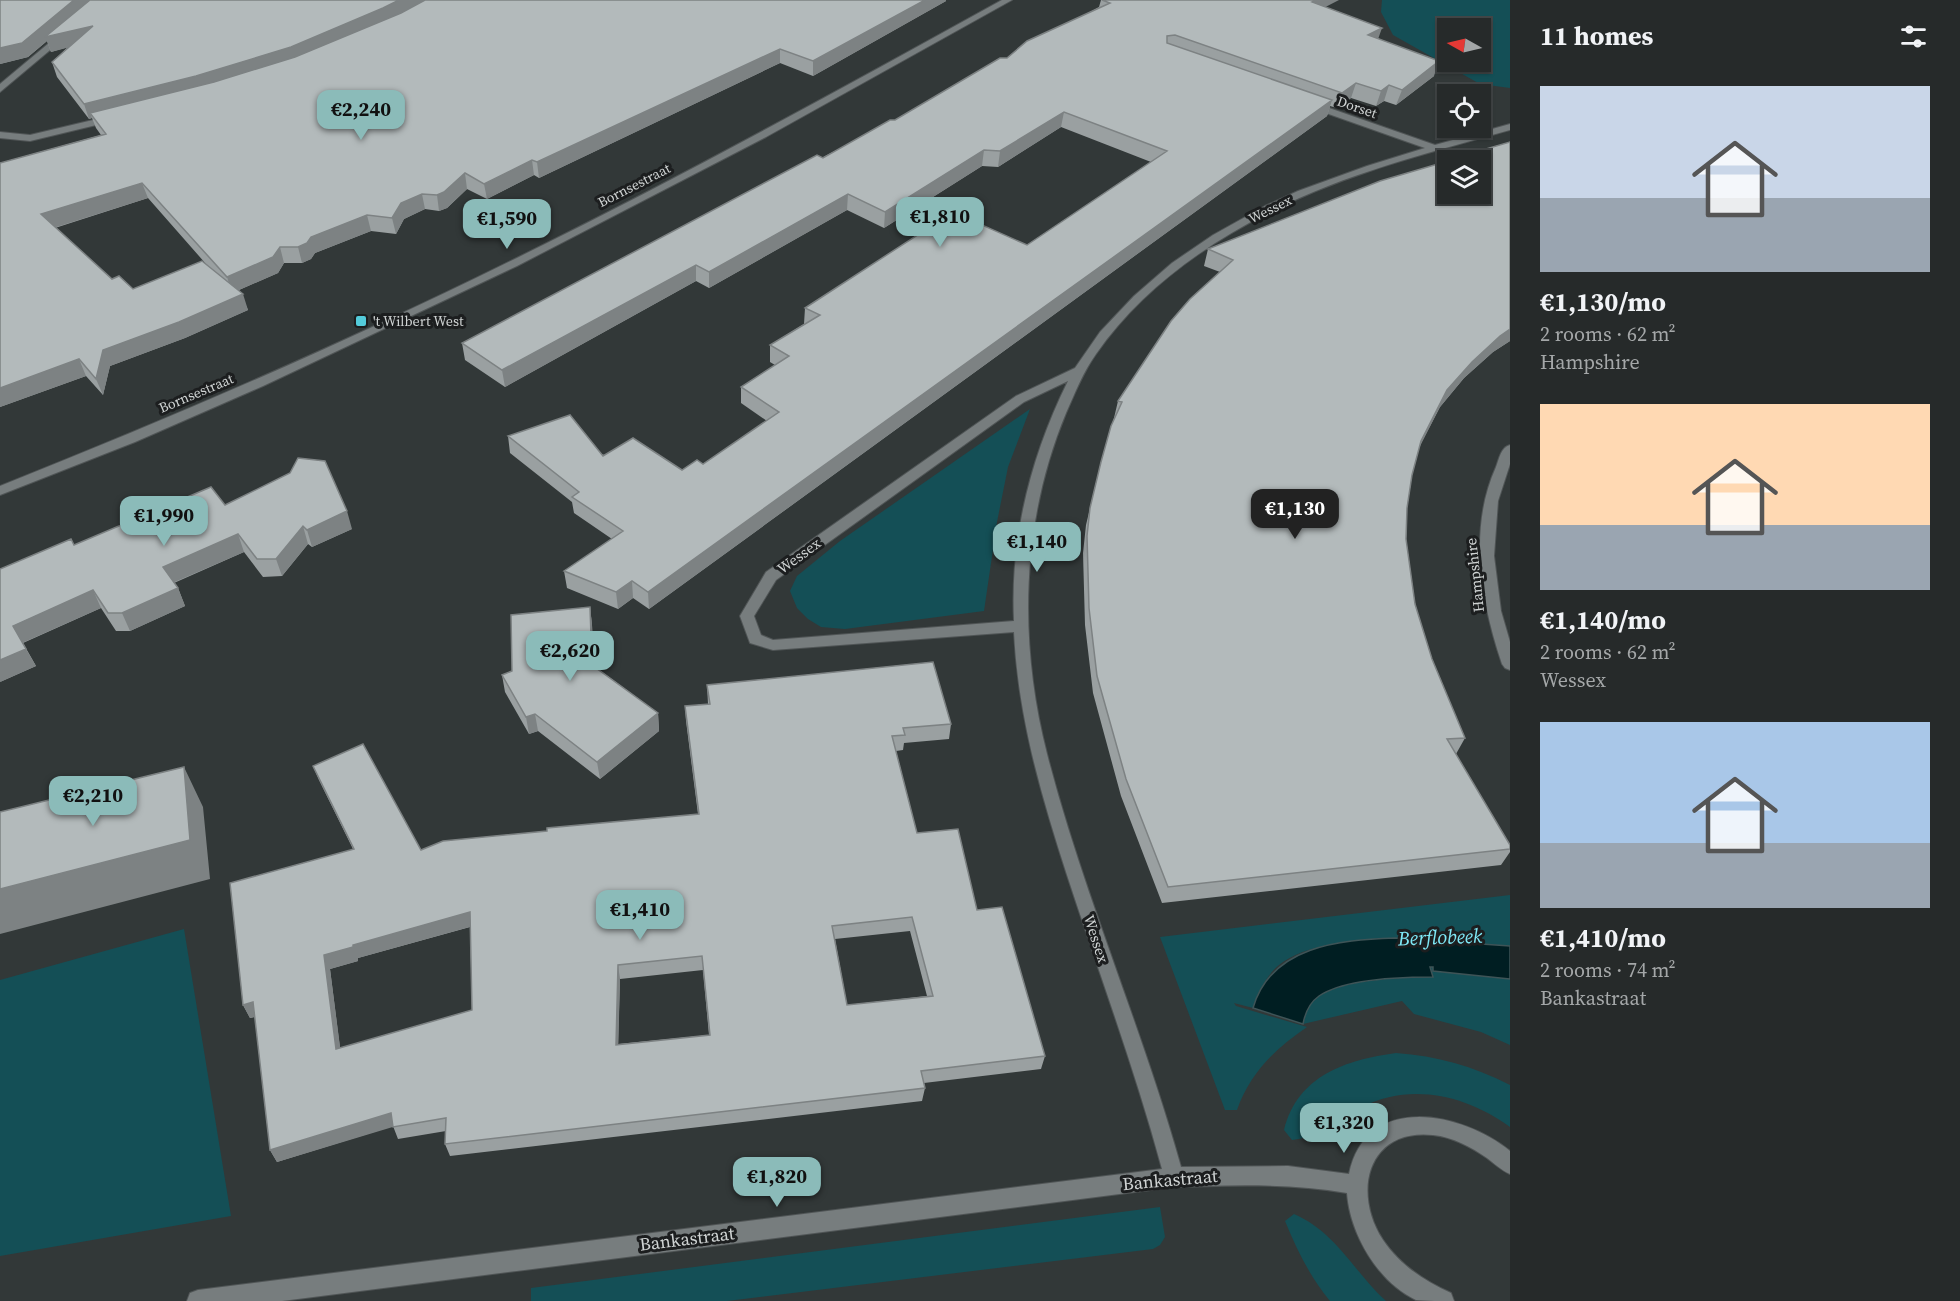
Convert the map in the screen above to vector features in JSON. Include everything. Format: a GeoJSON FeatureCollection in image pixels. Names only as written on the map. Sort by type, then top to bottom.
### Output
{"type":"FeatureCollection","features":[{"type":"Feature","properties":{"kind":"street","name":"Bornsestraat"},"geometry":{"type":"LineString","coordinates":[[0,491],[236,392],[476,282],[766,134],[1008,0]]}},
{"type":"Feature","properties":{"kind":"street"},"geometry":{"type":"LineString","coordinates":[[0,89],[70,30]]}},
{"type":"Feature","properties":{"kind":"street","name":"Dorset"},"geometry":{"type":"LineString","coordinates":[[1302,102],[1436,149]]}},
{"type":"Feature","properties":{"kind":"street"},"geometry":{"type":"LineString","coordinates":[[0,135],[30,138],[123,115]]}},
{"type":"Feature","properties":{"kind":"street","name":"Wessex"},"geometry":{"type":"LineString","coordinates":[[1174,1177],[1163,1132],[1095,935],[1052,799],[1034,729],[1025,677],[1020,573],[1026,519],[1036,472],[1055,421],[1090,352],[1131,305],[1180,264],[1236,225],[1330,182],[1510,127]]}},
{"type":"Feature","properties":{"kind":"street","name":"Wessex"},"geometry":{"type":"LineString","coordinates":[[1022,626],[773,645],[755,639],[747,616],[771,576],[1020,399],[1079,370]]}},
{"type":"Feature","properties":{"kind":"street","name":"Hampshire"},"geometry":{"type":"LineString","coordinates":[[1510,449],[1494,489],[1486,528],[1494,609],[1510,664]]}},
{"type":"Feature","properties":{"kind":"street"},"geometry":{"type":"LineString","coordinates":[[1443,1301],[1432,1298],[1407,1281],[1385,1259],[1366,1227],[1360,1210],[1356,1185],[1362,1162],[1373,1144],[1392,1131],[1414,1126],[1440,1127],[1467,1135],[1493,1149],[1510,1164]]}},
{"type":"Feature","properties":{"kind":"street","name":"Bankastraat"},"geometry":{"type":"LineString","coordinates":[[198,1301],[1174,1177],[1263,1175],[1323,1178],[1356,1185]]}},
{"type":"Feature","properties":{"kind":"shaded area"},"geometry":{"type":"Polygon","coordinates":[[[1382,0],[1510,0],[1510,88],[1480,84],[1459,72],[1491,72],[1491,18],[1437,18],[1437,60],[1393,35],[1381,12],[1382,0]]]}},
{"type":"Feature","properties":{"kind":"shaded area"},"geometry":{"type":"Polygon","coordinates":[[[1030,409],[1008,467],[997,522],[984,611],[845,629],[821,627],[797,608],[790,591],[797,576],[840,541],[1030,409]]]}},
{"type":"Feature","properties":{"kind":"shaded area"},"geometry":{"type":"Polygon","coordinates":[[[1510,895],[1510,946],[1424,940],[1358,941],[1328,945],[1301,953],[1279,965],[1263,985],[1253,1008],[1234,1003],[1236,1006],[1307,1027],[1274,1053],[1256,1073],[1237,1110],[1225,1110],[1160,937],[1510,895]]]}},
{"type":"Feature","properties":{"kind":"shaded area"},"geometry":{"type":"Polygon","coordinates":[[[184,929],[231,1216],[0,1256],[0,980],[184,929]]]}},
{"type":"Feature","properties":{"kind":"shaded area"},"geometry":{"type":"Polygon","coordinates":[[[1395,938],[1510,946],[1510,979],[1433,971],[1433,967],[1430,967],[1433,977],[1358,983],[1330,990],[1319,996],[1308,1008],[1303,1024],[1253,1008],[1262,987],[1275,971],[1291,959],[1310,950],[1330,945],[1395,938]]]}},
{"type":"Feature","properties":{"kind":"shaded area"},"geometry":{"type":"Polygon","coordinates":[[[1430,967],[1433,967],[1434,971],[1510,979],[1510,1045],[1481,1032],[1414,1014],[1402,1001],[1303,1024],[1306,1012],[1313,1001],[1330,990],[1373,980],[1432,977],[1430,967]]]}},
{"type":"Feature","properties":{"kind":"shaded area"},"geometry":{"type":"Polygon","coordinates":[[[1396,1053],[1454,1063],[1482,1072],[1510,1085],[1510,1127],[1493,1116],[1457,1100],[1419,1094],[1380,1099],[1362,1107],[1329,1131],[1317,1135],[1292,1140],[1284,1130],[1291,1111],[1300,1096],[1312,1083],[1342,1066],[1359,1060],[1396,1053]]]}},
{"type":"Feature","properties":{"kind":"shaded area"},"geometry":{"type":"Polygon","coordinates":[[[1160,1207],[1165,1237],[1160,1245],[1153,1249],[727,1301],[531,1301],[531,1288],[1160,1207]]]}},
{"type":"Feature","properties":{"kind":"shaded area"},"geometry":{"type":"Polygon","coordinates":[[[1294,1214],[1322,1231],[1386,1301],[1330,1301],[1304,1263],[1285,1221],[1294,1214]]]}},
{"type":"Feature","properties":{"kind":"building"},"geometry":{"type":"Polygon","coordinates":[[[0,0],[74,0],[22,43],[0,48],[0,0]]]}},
{"type":"Feature","properties":{"kind":"building"},"geometry":{"type":"Polygon","coordinates":[[[90,0],[399,0],[291,47],[196,76],[84,104],[52,62],[93,26],[45,37],[90,0]]]}},
{"type":"Feature","properties":{"kind":"building"},"geometry":{"type":"Polygon","coordinates":[[[425,0],[925,0],[813,61],[780,49],[537,162],[532,160],[484,184],[465,173],[444,192],[437,195],[422,194],[401,203],[392,218],[367,215],[311,237],[307,243],[298,247],[280,247],[273,257],[227,277],[142,183],[41,214],[112,279],[119,276],[133,289],[202,261],[243,294],[179,322],[103,350],[96,379],[79,359],[0,388],[0,163],[106,134],[90,113],[214,82],[295,57],[401,13],[425,0]]]}},
{"type":"Feature","properties":{"kind":"building"},"geometry":{"type":"Polygon","coordinates":[[[1102,0],[1316,0],[1312,2],[1382,28],[1368,35],[1437,60],[1437,63],[1402,90],[1389,85],[1381,91],[1356,83],[1342,93],[1175,35],[1167,36],[1167,43],[1332,100],[648,592],[632,581],[616,592],[564,571],[623,531],[572,497],[579,492],[508,436],[570,415],[603,456],[633,438],[682,470],[697,460],[703,464],[779,412],[741,387],[789,356],[770,345],[820,315],[805,308],[953,212],[1027,245],[1167,151],[1064,112],[1000,151],[984,150],[885,212],[848,194],[709,272],[696,265],[502,370],[462,343],[817,155],[823,158],[890,120],[895,120],[1000,58],[1007,58],[1027,41],[1110,3],[1102,0]]]}},
{"type":"Feature","properties":{"kind":"building"},"geometry":{"type":"Polygon","coordinates":[[[1510,142],[1510,329],[1472,362],[1447,390],[1421,441],[1412,475],[1407,508],[1406,539],[1415,604],[1432,659],[1465,738],[1447,739],[1510,845],[1510,849],[1168,887],[1126,779],[1097,676],[1089,608],[1087,536],[1090,508],[1111,426],[1122,402],[1118,401],[1171,321],[1190,299],[1233,260],[1208,249],[1380,181],[1437,164],[1437,204],[1491,204],[1491,150],[1482,150],[1510,142]]]}},
{"type":"Feature","properties":{"kind":"building"},"geometry":{"type":"Polygon","coordinates":[[[298,458],[325,461],[347,511],[307,530],[303,526],[276,559],[257,559],[238,534],[163,567],[178,588],[122,613],[108,613],[93,590],[13,626],[26,649],[0,660],[0,569],[71,539],[74,545],[211,487],[225,505],[290,473],[298,458]]]}},
{"type":"Feature","properties":{"kind":"building"},"geometry":{"type":"Polygon","coordinates":[[[590,607],[592,665],[658,713],[597,762],[535,714],[526,717],[502,675],[512,671],[511,615],[590,607]]]}},
{"type":"Feature","properties":{"kind":"building"},"geometry":{"type":"Polygon","coordinates":[[[933,662],[951,724],[903,728],[905,735],[892,736],[917,833],[958,829],[977,910],[1002,907],[1045,1056],[921,1071],[925,1088],[445,1144],[446,1118],[393,1127],[391,1113],[270,1150],[253,1002],[243,1005],[230,883],[354,849],[313,766],[363,744],[421,850],[443,841],[547,831],[547,828],[699,814],[685,706],[710,704],[707,685],[933,662]],[[470,912],[353,945],[353,947],[324,955],[336,1049],[472,1010],[470,912]],[[912,917],[832,926],[847,1005],[933,996],[912,917]],[[702,956],[618,965],[616,1045],[710,1035],[702,956]]]}},
{"type":"Feature","properties":{"kind":"building"},"geometry":{"type":"Polygon","coordinates":[[[184,767],[190,840],[0,889],[0,812],[184,767]]]}},
{"type":"Feature","properties":{"kind":"place","name":"'t Wilbert West"},"geometry":{"type":"Point","coordinates":[361,321]}},
{"type":"Feature","properties":{"kind":"water label","name":"Berflobeek"},"geometry":{"type":"Point","coordinates":[1440,937]}}]}
